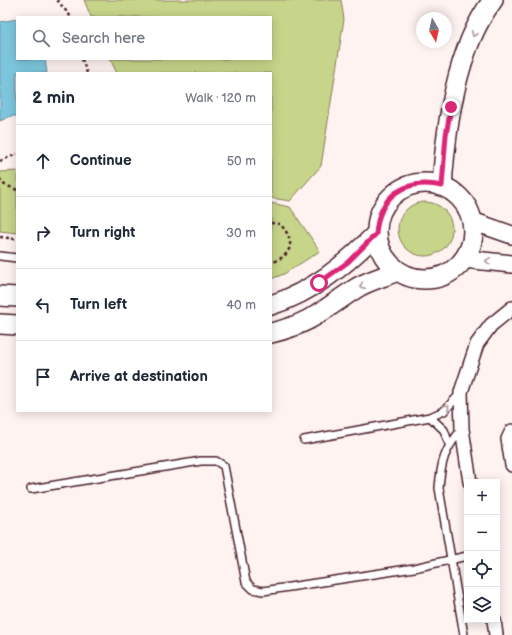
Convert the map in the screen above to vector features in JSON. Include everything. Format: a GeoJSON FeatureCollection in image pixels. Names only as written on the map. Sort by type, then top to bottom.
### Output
{"type":"FeatureCollection","features":[{"type":"Feature","properties":{"kind":"main road"},"geometry":{"type":"LineString","coordinates":[[442,186],[446,135],[451,107],[473,34],[493,0]]}},
{"type":"Feature","properties":{"kind":"main road"},"geometry":{"type":"LineString","coordinates":[[428,183],[442,186],[453,191],[462,199],[468,209],[472,221],[472,241],[464,259],[454,270],[440,277],[426,279],[411,277],[397,271],[387,261],[380,248],[376,234],[377,221],[382,208],[400,189],[414,184],[428,183]]}},
{"type":"Feature","properties":{"kind":"main road"},"geometry":{"type":"LineString","coordinates":[[272,305],[282,302],[319,283],[348,262],[376,234]]}},
{"type":"Feature","properties":{"kind":"main road"},"geometry":{"type":"LineString","coordinates":[[272,333],[292,328],[320,314],[356,288],[397,271]]}},
{"type":"Feature","properties":{"kind":"main road"},"geometry":{"type":"LineString","coordinates":[[0,296],[16,297]]}},
{"type":"Feature","properties":{"kind":"main road"},"geometry":{"type":"LineString","coordinates":[[0,324],[16,325]]}},
{"type":"Feature","properties":{"kind":"street"},"geometry":{"type":"LineString","coordinates":[[472,221],[512,234]]}},
{"type":"Feature","properties":{"kind":"street"},"geometry":{"type":"LineString","coordinates":[[464,259],[511,267]]}},
{"type":"Feature","properties":{"kind":"street"},"geometry":{"type":"LineString","coordinates":[[470,479],[462,429],[461,392],[477,344],[491,325],[512,306]]}},
{"type":"Feature","properties":{"kind":"street"},"geometry":{"type":"LineString","coordinates":[[510,435],[512,466]]}},
{"type":"Feature","properties":{"kind":"street"},"geometry":{"type":"LineString","coordinates":[[494,623],[496,635]]}},
{"type":"Feature","properties":{"kind":"lane"},"geometry":{"type":"LineString","coordinates":[[0,256],[16,258]]}},
{"type":"Feature","properties":{"kind":"lane"},"geometry":{"type":"LineString","coordinates":[[304,440],[430,417],[444,411],[461,392]]}},
{"type":"Feature","properties":{"kind":"lane"},"geometry":{"type":"LineString","coordinates":[[430,417],[444,430],[449,444]]}},
{"type":"Feature","properties":{"kind":"lane"},"geometry":{"type":"LineString","coordinates":[[462,429],[449,444],[440,469],[439,488],[464,635]]}},
{"type":"Feature","properties":{"kind":"lane"},"geometry":{"type":"LineString","coordinates":[[31,489],[201,461],[216,460],[224,466],[246,582],[254,589],[263,591],[414,568],[464,557]]}},
{"type":"Feature","properties":{"kind":"path"},"geometry":{"type":"LineString","coordinates":[[57,0],[70,16]]}},
{"type":"Feature","properties":{"kind":"path"},"geometry":{"type":"LineString","coordinates":[[82,60],[87,72]]}},
{"type":"Feature","properties":{"kind":"path"},"geometry":{"type":"LineString","coordinates":[[0,161],[16,154]]}},
{"type":"Feature","properties":{"kind":"path"},"geometry":{"type":"LineString","coordinates":[[0,179],[3,184],[16,190]]}},
{"type":"Feature","properties":{"kind":"path"},"geometry":{"type":"LineString","coordinates":[[272,223],[280,224],[290,238],[291,245],[288,252],[272,262]]}},
{"type":"Feature","properties":{"kind":"path"},"geometry":{"type":"LineString","coordinates":[[0,237],[16,239]]}},
{"type":"Feature","properties":{"kind":"green space"},"geometry":{"type":"Polygon","coordinates":[[[84,0],[341,0],[344,19],[321,166],[290,201],[272,198],[272,72],[116,72],[110,60],[272,60],[272,16],[91,16],[84,0]]]}},
{"type":"Feature","properties":{"kind":"green space"},"geometry":{"type":"Polygon","coordinates":[[[16,171],[16,233],[0,231],[0,172],[16,171]]]}},
{"type":"Feature","properties":{"kind":"green space"},"geometry":{"type":"Polygon","coordinates":[[[420,202],[430,202],[444,210],[450,219],[452,229],[450,239],[444,248],[430,256],[420,256],[410,251],[403,244],[398,234],[398,224],[403,214],[410,207],[420,202]]]}},
{"type":"Feature","properties":{"kind":"green space"},"geometry":{"type":"Polygon","coordinates":[[[272,203],[290,207],[320,251],[284,274],[272,279],[272,203]]]}},
{"type":"Feature","properties":{"kind":"water"},"geometry":{"type":"Polygon","coordinates":[[[16,19],[16,60],[45,60],[47,72],[16,72],[16,116],[11,116],[0,121],[0,22],[16,19]]]}},
{"type":"Feature","properties":{"kind":"route"},"geometry":{"type":"LineString","coordinates":[[319,283],[348,262],[376,234],[377,221],[382,208],[400,189],[414,184],[428,183],[442,186],[446,135],[451,107]]}}]}
